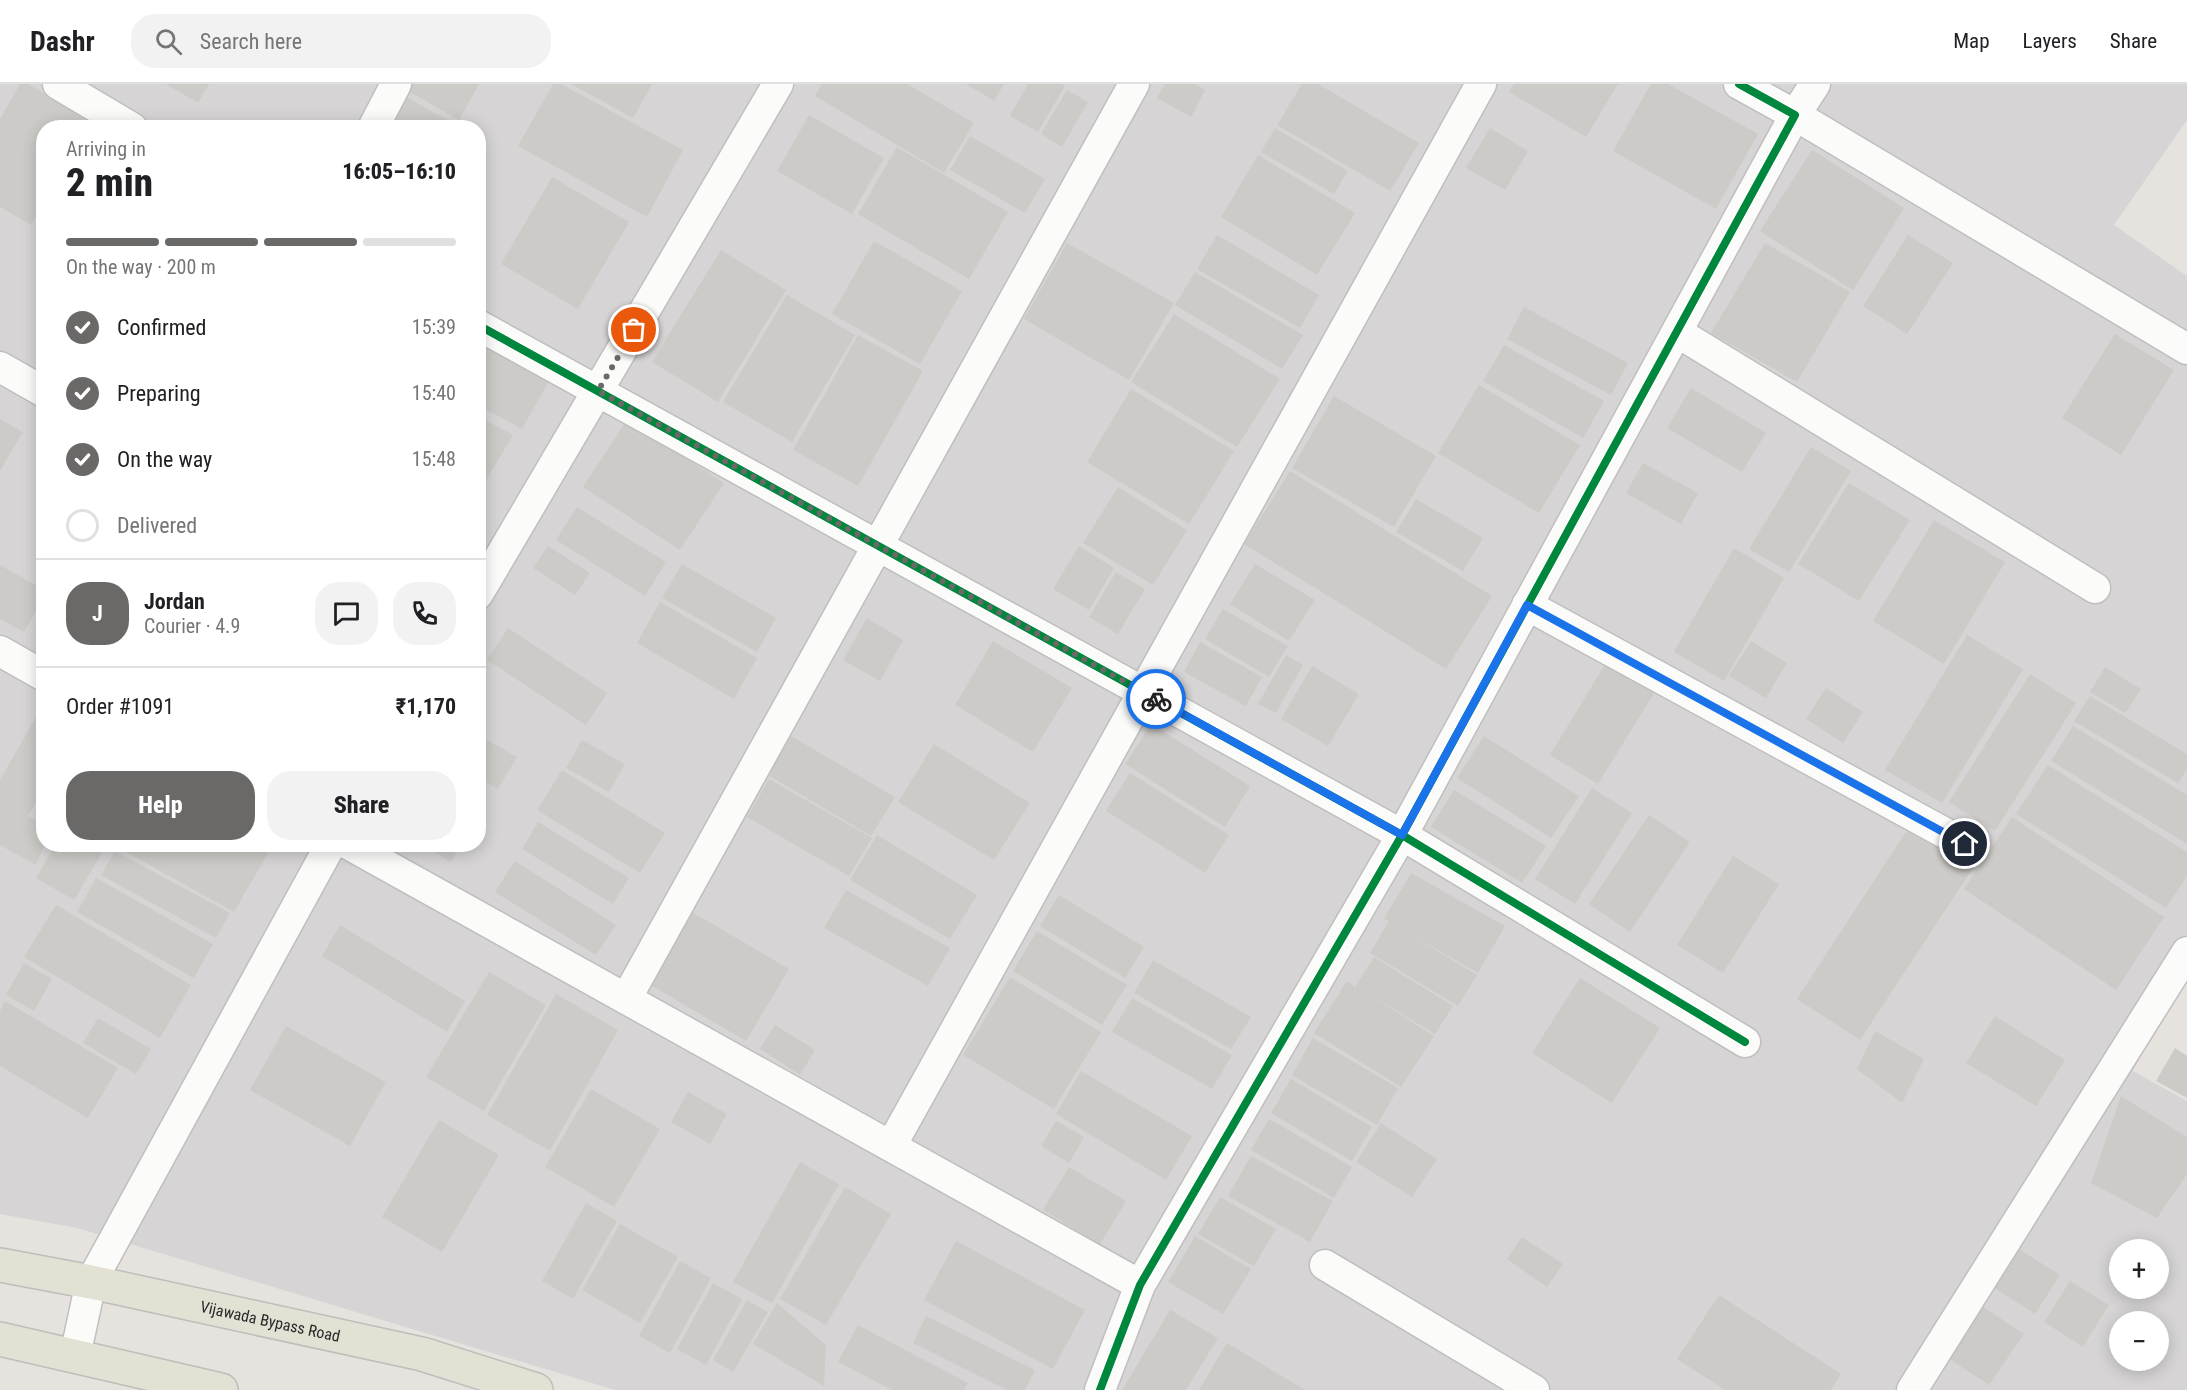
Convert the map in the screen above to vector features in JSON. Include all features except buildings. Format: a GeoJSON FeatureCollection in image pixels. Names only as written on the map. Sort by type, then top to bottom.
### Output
{"type":"FeatureCollection","features":[{"type":"Feature","properties":{"kind":"main road","name":"Vijawada Bypass Road"},"geometry":{"type":"LineString","coordinates":[[0,1265],[91,1282],[422,1354],[536,1390]]}},
{"type":"Feature","properties":{"kind":"main road"},"geometry":{"type":"LineString","coordinates":[[0,1339],[221,1390]]}},
{"type":"Feature","properties":{"kind":"street"},"geometry":{"type":"LineString","coordinates":[[58,84],[119,120]]}},
{"type":"Feature","properties":{"kind":"street"},"geometry":{"type":"LineString","coordinates":[[377,120],[396,84]]}},
{"type":"Feature","properties":{"kind":"street"},"geometry":{"type":"LineString","coordinates":[[486,580],[778,84]]}},
{"type":"Feature","properties":{"kind":"street"},"geometry":{"type":"LineString","coordinates":[[626,999],[1134,84]]}},
{"type":"Feature","properties":{"kind":"street"},"geometry":{"type":"LineString","coordinates":[[891,1146],[1481,84]]}},
{"type":"Feature","properties":{"kind":"street"},"geometry":{"type":"LineString","coordinates":[[1739,84],[2187,349]]}},
{"type":"Feature","properties":{"kind":"street"},"geometry":{"type":"LineString","coordinates":[[1100,1390],[1140,1285],[1402,835],[1795,116],[1815,84]]}},
{"type":"Feature","properties":{"kind":"street"},"geometry":{"type":"LineString","coordinates":[[486,329],[1402,835],[1745,1042]]}},
{"type":"Feature","properties":{"kind":"street"},"geometry":{"type":"LineString","coordinates":[[1677,332],[2095,588]]}},
{"type":"Feature","properties":{"kind":"street"},"geometry":{"type":"LineString","coordinates":[[0,367],[36,387]]}},
{"type":"Feature","properties":{"kind":"street"},"geometry":{"type":"LineString","coordinates":[[1527,605],[1965,844]]}},
{"type":"Feature","properties":{"kind":"street"},"geometry":{"type":"LineString","coordinates":[[0,651],[36,665]]}},
{"type":"Feature","properties":{"kind":"street"},"geometry":{"type":"LineString","coordinates":[[75,1356],[91,1282],[327,852]]}},
{"type":"Feature","properties":{"kind":"street"},"geometry":{"type":"LineString","coordinates":[[362,852],[1140,1285]]}},
{"type":"Feature","properties":{"kind":"street"},"geometry":{"type":"LineString","coordinates":[[1912,1390],[2187,952]]}},
{"type":"Feature","properties":{"kind":"street"},"geometry":{"type":"LineString","coordinates":[[1325,1265],[1534,1390]]}},
{"type":"Feature","properties":{"kind":"shaded area"},"geometry":{"type":"Polygon","coordinates":[[[0,84],[2187,84],[2187,120],[2114,225],[2187,276],[2187,965],[2133,1071],[2187,1101],[2187,1390],[615,1390],[77,1228],[0,1214],[0,84]]]}},
{"type":"Feature","properties":{"kind":"cycle path"},"geometry":{"type":"LineString","coordinates":[[1100,1390],[1140,1285],[1402,835],[1795,115],[1739,84]]}},
{"type":"Feature","properties":{"kind":"cycle path"},"geometry":{"type":"LineString","coordinates":[[486,329],[1402,835],[1745,1042]]}},
{"type":"Feature","properties":{"kind":"way so far"},"geometry":{"type":"LineString","coordinates":[[634,330],[598,391],[1156,699]]}},
{"type":"Feature","properties":{"kind":"route"},"geometry":{"type":"LineString","coordinates":[[1156,699],[1402,835],[1527,605],[1965,844]]}}]}
